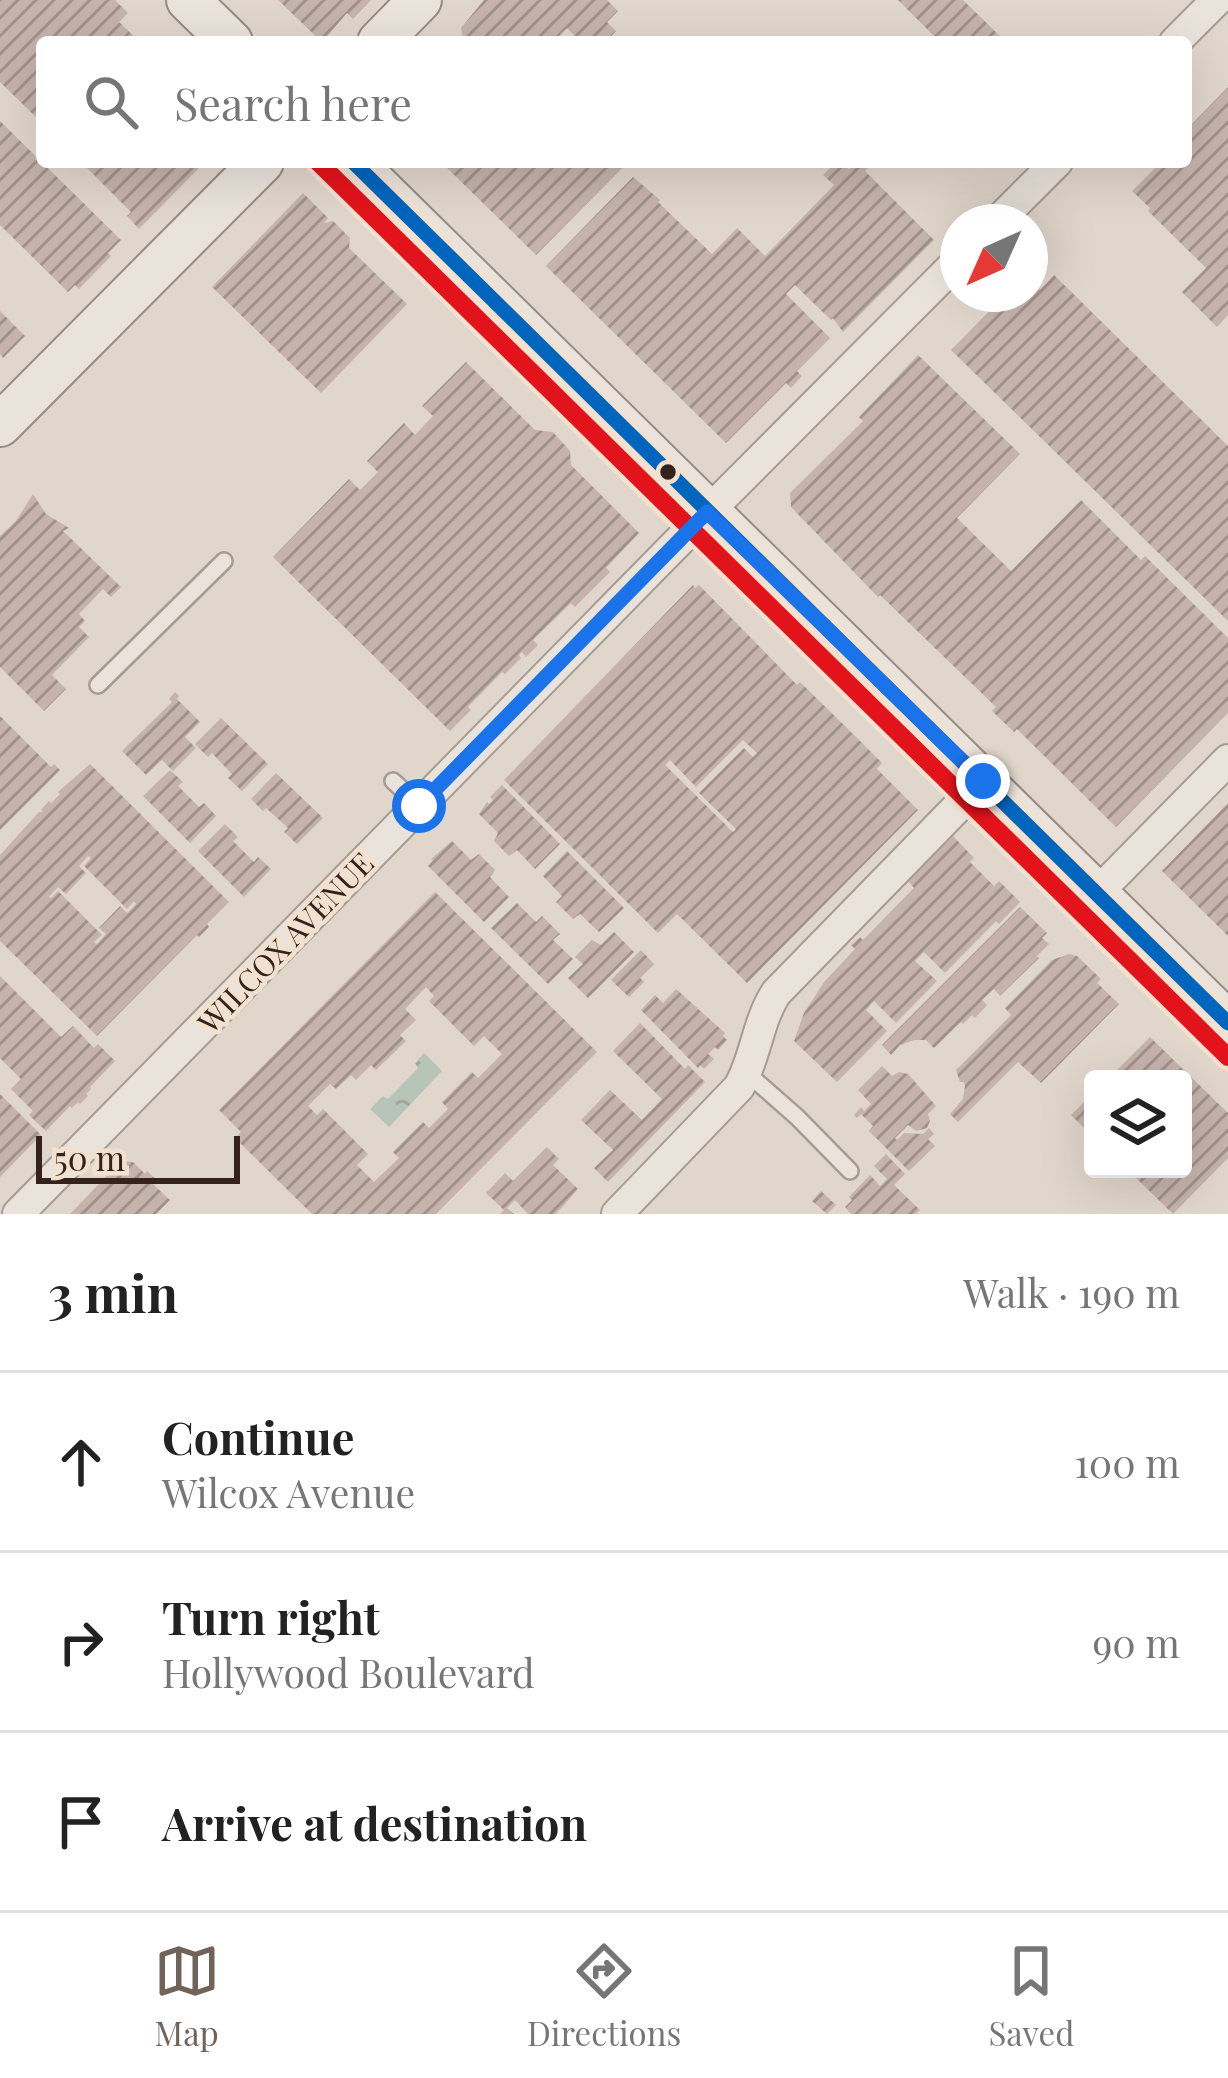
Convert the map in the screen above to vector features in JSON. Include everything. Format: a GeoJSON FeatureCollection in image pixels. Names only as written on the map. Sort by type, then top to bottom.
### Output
{"type":"FeatureCollection","features":[{"type":"Feature","properties":{"kind":"main road"},"geometry":{"type":"LineString","coordinates":[[188,0],[225,36]]}},
{"type":"Feature","properties":{"kind":"main road"},"geometry":{"type":"LineString","coordinates":[[385,36],[420,0]]}},
{"type":"Feature","properties":{"kind":"main road"},"geometry":{"type":"LineString","coordinates":[[0,425],[256,168]]}},
{"type":"Feature","properties":{"kind":"main road"},"geometry":{"type":"LineString","coordinates":[[359,168],[1228,1023]]}},
{"type":"Feature","properties":{"kind":"street"},"geometry":{"type":"LineString","coordinates":[[1181,36],[1217,0]]}},
{"type":"Feature","properties":{"kind":"street"},"geometry":{"type":"LineString","coordinates":[[1015,204],[1051,168]]}},
{"type":"Feature","properties":{"kind":"street","name":"WILCOX AVENUE"},"geometry":{"type":"LineString","coordinates":[[18,1214],[940,279]]}},
{"type":"Feature","properties":{"kind":"street"},"geometry":{"type":"LineString","coordinates":[[1098,892],[1228,760]]}},
{"type":"Feature","properties":{"kind":"street"},"geometry":{"type":"LineString","coordinates":[[616,1214],[739,1088],[763,1014],[776,993],[983,781]]}},
{"type":"Feature","properties":{"kind":"lane"},"geometry":{"type":"LineString","coordinates":[[98,685],[224,561]]}},
{"type":"Feature","properties":{"kind":"lane"},"geometry":{"type":"LineString","coordinates":[[393,781],[419,806]]}},
{"type":"Feature","properties":{"kind":"lane"},"geometry":{"type":"LineString","coordinates":[[747,1073],[850,1171]]}},
{"type":"Feature","properties":{"kind":"water"},"geometry":{"type":"Polygon","coordinates":[[[424,1053],[442,1071],[389,1127],[370,1109],[383,1096],[388,1099],[418,1068],[415,1063],[424,1053]]]}},
{"type":"Feature","properties":{"kind":"building"},"geometry":{"type":"Polygon","coordinates":[[[0,0],[115,0],[128,13],[119,22],[134,36],[36,36],[36,117],[0,82],[0,0]]]}},
{"type":"Feature","properties":{"kind":"building"},"geometry":{"type":"Polygon","coordinates":[[[278,0],[371,0],[353,19],[347,13],[327,36],[316,36],[278,0]]]}},
{"type":"Feature","properties":{"kind":"building"},"geometry":{"type":"Polygon","coordinates":[[[484,0],[607,0],[618,11],[607,22],[616,31],[611,36],[575,36],[567,28],[559,36],[463,36],[461,28],[484,0]]]}},
{"type":"Feature","properties":{"kind":"building"},"geometry":{"type":"Polygon","coordinates":[[[898,0],[963,0],[1000,36],[934,36],[898,0]]]}},
{"type":"Feature","properties":{"kind":"building"},"geometry":{"type":"Polygon","coordinates":[[[1228,87],[1228,315],[1217,327],[1182,292],[1206,268],[1132,191],[1155,168],[1192,168],[1192,124],[1228,87]]]}},
{"type":"Feature","properties":{"kind":"building"},"geometry":{"type":"Polygon","coordinates":[[[0,121],[36,156],[36,168],[48,168],[121,240],[79,289],[75,285],[68,292],[0,225],[0,121]]]}},
{"type":"Feature","properties":{"kind":"building"},"geometry":{"type":"Polygon","coordinates":[[[87,168],[199,168],[139,229],[127,216],[131,212],[87,168]]]}},
{"type":"Feature","properties":{"kind":"building"},"geometry":{"type":"Polygon","coordinates":[[[447,168],[622,168],[536,255],[447,168]]]}},
{"type":"Feature","properties":{"kind":"building"},"geometry":{"type":"Polygon","coordinates":[[[830,168],[868,168],[865,171],[934,240],[843,332],[795,285],[786,294],[830,338],[797,371],[802,376],[791,388],[786,383],[726,443],[546,266],[633,177],[712,254],[737,228],[765,256],[834,185],[823,175],[830,168]]]}},
{"type":"Feature","properties":{"kind":"building"},"geometry":{"type":"Polygon","coordinates":[[[303,193],[328,218],[324,223],[333,221],[350,238],[349,248],[407,304],[321,393],[212,287],[303,193]]]}},
{"type":"Feature","properties":{"kind":"building"},"geometry":{"type":"Polygon","coordinates":[[[1054,275],[1228,446],[1228,621],[951,350],[988,312],[1048,312],[1048,281],[1054,275]]]}},
{"type":"Feature","properties":{"kind":"building"},"geometry":{"type":"Polygon","coordinates":[[[0,311],[25,336],[3,358],[0,354],[0,311]]]}},
{"type":"Feature","properties":{"kind":"building"},"geometry":{"type":"Polygon","coordinates":[[[918,355],[1020,454],[957,518],[1011,571],[1081,500],[1228,638],[1228,713],[1116,827],[1017,729],[1014,732],[992,711],[996,707],[878,597],[791,507],[790,493],[863,421],[859,417],[918,355]]]}},
{"type":"Feature","properties":{"kind":"building"},"geometry":{"type":"Polygon","coordinates":[[[466,362],[535,430],[553,432],[570,451],[571,465],[639,533],[606,568],[610,572],[533,640],[538,645],[526,657],[522,652],[450,731],[273,557],[349,479],[360,490],[378,472],[367,461],[404,423],[415,435],[433,416],[422,406],[466,362]]]}},
{"type":"Feature","properties":{"kind":"building"},"geometry":{"type":"Polygon","coordinates":[[[33,494],[46,514],[69,528],[63,531],[121,587],[111,597],[103,589],[79,614],[85,621],[79,627],[89,637],[52,675],[66,689],[44,711],[0,667],[0,536],[33,494]]]}},
{"type":"Feature","properties":{"kind":"building"},"geometry":{"type":"Polygon","coordinates":[[[693,585],[699,585],[882,763],[877,769],[918,810],[747,983],[677,914],[658,933],[504,780],[693,585]],[[743,740],[696,787],[670,760],[665,765],[733,832],[736,829],[699,793],[744,748],[753,757],[757,753],[743,740]]]}},
{"type":"Feature","properties":{"kind":"building"},"geometry":{"type":"Polygon","coordinates":[[[175,692],[200,722],[185,737],[196,748],[173,771],[162,760],[146,775],[122,751],[172,702],[169,699],[175,692]]]}},
{"type":"Feature","properties":{"kind":"building"},"geometry":{"type":"Polygon","coordinates":[[[0,716],[51,767],[54,764],[60,770],[0,830],[0,716]]]}},
{"type":"Feature","properties":{"kind":"building"},"geometry":{"type":"Polygon","coordinates":[[[221,718],[268,764],[242,791],[212,753],[208,757],[195,744],[221,718]]]}},
{"type":"Feature","properties":{"kind":"building"},"geometry":{"type":"Polygon","coordinates":[[[90,764],[229,902],[97,1036],[0,941],[0,855],[90,764]],[[91,858],[79,866],[86,873],[66,894],[58,887],[49,897],[58,891],[102,935],[97,944],[106,934],[99,928],[120,906],[127,913],[136,904],[127,909],[84,866],[91,858]]]}},
{"type":"Feature","properties":{"kind":"building"},"geometry":{"type":"Polygon","coordinates":[[[170,770],[199,807],[204,803],[216,816],[190,843],[143,796],[170,770]]]}},
{"type":"Feature","properties":{"kind":"building"},"geometry":{"type":"Polygon","coordinates":[[[276,773],[323,818],[297,844],[284,832],[288,828],[251,799],[276,773]]]}},
{"type":"Feature","properties":{"kind":"building"},"geometry":{"type":"Polygon","coordinates":[[[502,785],[560,844],[535,869],[517,850],[509,856],[494,841],[498,833],[479,814],[502,785]]]}},
{"type":"Feature","properties":{"kind":"building"},"geometry":{"type":"Polygon","coordinates":[[[1228,803],[1228,936],[1162,871],[1228,803]]]}},
{"type":"Feature","properties":{"kind":"building"},"geometry":{"type":"Polygon","coordinates":[[[225,824],[238,837],[233,841],[254,862],[258,857],[271,869],[244,897],[198,851],[225,824]]]}},
{"type":"Feature","properties":{"kind":"building"},"geometry":{"type":"Polygon","coordinates":[[[953,836],[994,886],[999,881],[1020,902],[945,973],[924,952],[915,961],[937,981],[896,1023],[874,1001],[866,1010],[887,1031],[837,1082],[794,1041],[804,1013],[824,982],[855,949],[851,945],[860,937],[863,940],[914,888],[908,881],[953,836]]]}},
{"type":"Feature","properties":{"kind":"building"},"geometry":{"type":"Polygon","coordinates":[[[452,841],[471,860],[479,854],[495,870],[490,877],[509,897],[484,922],[428,866],[452,841]]]}},
{"type":"Feature","properties":{"kind":"building"},"geometry":{"type":"Polygon","coordinates":[[[567,851],[624,908],[599,932],[580,914],[573,919],[556,902],[562,896],[543,876],[567,851]]]}},
{"type":"Feature","properties":{"kind":"building"},"geometry":{"type":"Polygon","coordinates":[[[435,892],[597,1052],[436,1214],[312,1214],[235,1138],[241,1132],[219,1110],[435,892]],[[426,987],[405,1009],[416,1020],[400,1035],[406,1041],[376,1070],[371,1065],[356,1080],[351,1075],[336,1089],[330,1084],[308,1106],[317,1115],[323,1109],[368,1154],[357,1165],[374,1182],[399,1158],[393,1152],[423,1122],[429,1128],[448,1109],[442,1102],[472,1072],[478,1078],[502,1054],[484,1036],[474,1046],[429,1001],[434,996],[426,987]]]}},
{"type":"Feature","properties":{"kind":"building"},"geometry":{"type":"Polygon","coordinates":[[[517,903],[536,922],[542,916],[560,934],[553,940],[573,959],[548,984],[491,928],[517,903]]]}},
{"type":"Feature","properties":{"kind":"building"},"geometry":{"type":"Polygon","coordinates":[[[1020,907],[1047,933],[1042,938],[1049,944],[1039,958],[1000,996],[994,989],[982,1000],[987,1005],[975,1018],[972,1015],[961,1022],[934,1048],[926,1040],[914,1040],[891,1055],[882,1045],[1020,907]]]}},
{"type":"Feature","properties":{"kind":"building"},"geometry":{"type":"Polygon","coordinates":[[[614,932],[634,952],[588,998],[568,978],[583,964],[575,957],[592,940],[601,945],[614,932]]]}},
{"type":"Feature","properties":{"kind":"building"},"geometry":{"type":"Polygon","coordinates":[[[641,950],[654,964],[629,997],[611,980],[641,950]]]}},
{"type":"Feature","properties":{"kind":"building"},"geometry":{"type":"Polygon","coordinates":[[[1069,954],[1101,979],[1097,983],[1119,1004],[1041,1083],[1018,1062],[958,1122],[950,1114],[963,1099],[965,1086],[956,1070],[1011,1015],[1005,1008],[1052,960],[1069,954]]]}},
{"type":"Feature","properties":{"kind":"building"},"geometry":{"type":"Polygon","coordinates":[[[0,976],[61,1037],[73,1026],[115,1061],[90,1087],[88,1096],[70,1106],[46,1131],[11,1089],[21,1079],[0,1058],[0,976]]]}},
{"type":"Feature","properties":{"kind":"building"},"geometry":{"type":"Polygon","coordinates":[[[676,989],[725,1033],[727,1040],[708,1054],[714,1059],[704,1069],[641,1010],[655,995],[663,1003],[676,989]]]}},
{"type":"Feature","properties":{"kind":"building"},"geometry":{"type":"Polygon","coordinates":[[[640,1023],[685,1069],[688,1065],[705,1082],[608,1182],[594,1168],[613,1150],[581,1120],[610,1090],[642,1120],[662,1099],[613,1051],[640,1023]]]}},
{"type":"Feature","properties":{"kind":"building"},"geometry":{"type":"Polygon","coordinates":[[[1150,1037],[1184,1070],[1117,1070],[1150,1037]]]}},
{"type":"Feature","properties":{"kind":"building"},"geometry":{"type":"Polygon","coordinates":[[[882,1066],[892,1076],[908,1074],[936,1106],[928,1114],[927,1128],[916,1131],[908,1125],[895,1138],[904,1133],[923,1134],[929,1128],[934,1134],[928,1139],[935,1146],[909,1171],[869,1131],[873,1126],[861,1114],[854,1115],[871,1104],[858,1090],[882,1066]]]}},
{"type":"Feature","properties":{"kind":"building"},"geometry":{"type":"Polygon","coordinates":[[[1192,1078],[1228,1113],[1228,1158],[1173,1214],[1136,1178],[1192,1178],[1192,1078]]]}},
{"type":"Feature","properties":{"kind":"building"},"geometry":{"type":"Polygon","coordinates":[[[0,1094],[41,1135],[0,1177],[0,1094]]]}},
{"type":"Feature","properties":{"kind":"building"},"geometry":{"type":"Polygon","coordinates":[[[1084,1102],[1084,1128],[1071,1115],[1084,1102]]]}},
{"type":"Feature","properties":{"kind":"building"},"geometry":{"type":"Polygon","coordinates":[[[547,1147],[559,1159],[553,1165],[578,1189],[556,1214],[528,1214],[515,1200],[507,1208],[514,1214],[500,1214],[504,1210],[486,1193],[505,1173],[513,1181],[547,1147]]]}},
{"type":"Feature","properties":{"kind":"building"},"geometry":{"type":"Polygon","coordinates":[[[886,1154],[905,1174],[894,1185],[920,1210],[916,1214],[851,1214],[845,1207],[852,1200],[849,1197],[870,1175],[880,1186],[887,1179],[874,1166],[886,1154]]]}},
{"type":"Feature","properties":{"kind":"building"},"geometry":{"type":"Polygon","coordinates":[[[121,1161],[147,1171],[170,1200],[156,1214],[70,1214],[121,1161]]]}},
{"type":"Feature","properties":{"kind":"building"},"geometry":{"type":"Polygon","coordinates":[[[821,1191],[836,1205],[827,1214],[812,1201],[821,1191]]]}},
{"type":"Feature","properties":{"kind":"transit line"},"geometry":{"type":"LineString","coordinates":[[324,168],[1228,1057]]}},
{"type":"Feature","properties":{"kind":"transit line"},"geometry":{"type":"LineString","coordinates":[[359,168],[1228,1023]]}},
{"type":"Feature","properties":{"kind":"route"},"geometry":{"type":"LineString","coordinates":[[419,806],[707,512],[983,781]]}}]}
